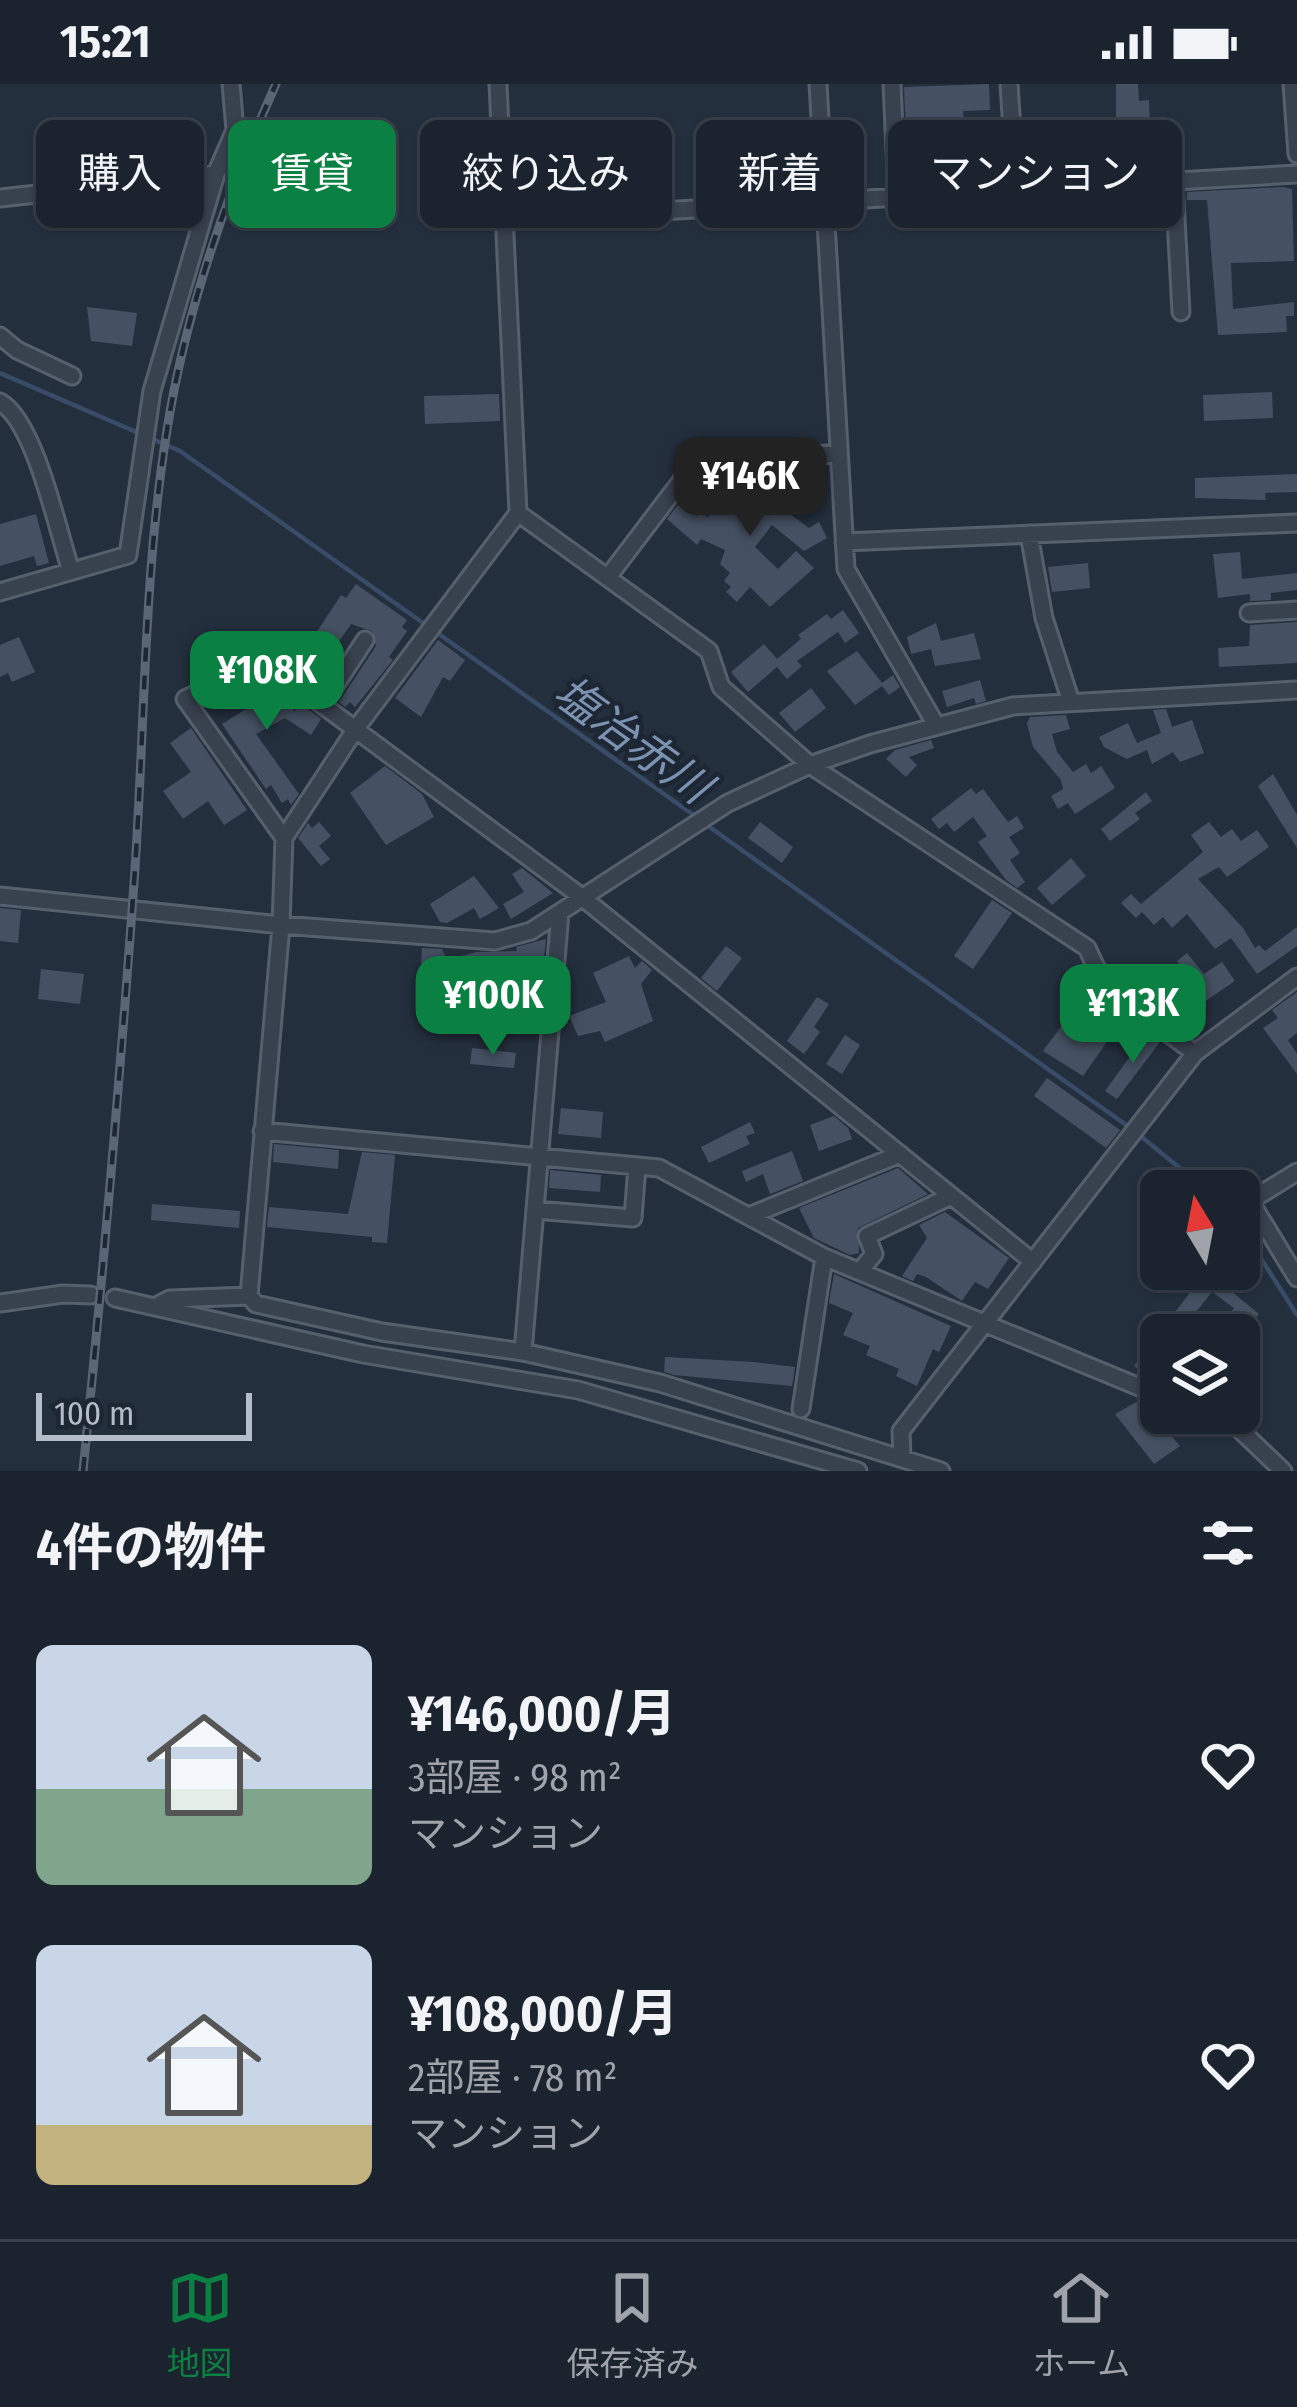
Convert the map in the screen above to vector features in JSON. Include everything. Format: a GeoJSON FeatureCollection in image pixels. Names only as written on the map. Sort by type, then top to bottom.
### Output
{"type":"FeatureCollection","features":[{"type":"Feature","properties":{"kind":"street"},"geometry":{"type":"LineString","coordinates":[[0,592],[128,555],[152,391],[216,174],[236,130],[231,84]]}},
{"type":"Feature","properties":{"kind":"street"},"geometry":{"type":"LineString","coordinates":[[498,84],[500,120]]}},
{"type":"Feature","properties":{"kind":"street"},"geometry":{"type":"LineString","coordinates":[[818,84],[820,120]]}},
{"type":"Feature","properties":{"kind":"street"},"geometry":{"type":"LineString","coordinates":[[892,84],[894,120]]}},
{"type":"Feature","properties":{"kind":"street"},"geometry":{"type":"LineString","coordinates":[[1010,84],[1012,120]]}},
{"type":"Feature","properties":{"kind":"street"},"geometry":{"type":"LineString","coordinates":[[1292,84],[1297,154]]}},
{"type":"Feature","properties":{"kind":"street"},"geometry":{"type":"LineString","coordinates":[[0,198],[216,174]]}},
{"type":"Feature","properties":{"kind":"street"},"geometry":{"type":"LineString","coordinates":[[1182,181],[1297,174]]}},
{"type":"Feature","properties":{"kind":"street"},"geometry":{"type":"LineString","coordinates":[[505,228],[518,513],[357,727],[284,838],[250,1296],[256,1304],[382,1332],[524,1352],[660,1383],[941,1471]]}},
{"type":"Feature","properties":{"kind":"street"},"geometry":{"type":"LineString","coordinates":[[826,228],[846,569],[936,725]]}},
{"type":"Feature","properties":{"kind":"street"},"geometry":{"type":"LineString","coordinates":[[1177,228],[1181,312]]}},
{"type":"Feature","properties":{"kind":"street"},"geometry":{"type":"LineString","coordinates":[[0,336],[17,350],[72,376]]}},
{"type":"Feature","properties":{"kind":"street"},"geometry":{"type":"LineString","coordinates":[[0,402],[8,406],[32,448],[71,571]]}},
{"type":"Feature","properties":{"kind":"street"},"geometry":{"type":"LineString","coordinates":[[608,578],[694,464],[838,453]]}},
{"type":"Feature","properties":{"kind":"street"},"geometry":{"type":"LineString","coordinates":[[518,513],[709,651],[722,687],[810,765],[1088,948],[1106,987],[1195,1052]]}},
{"type":"Feature","properties":{"kind":"street"},"geometry":{"type":"LineString","coordinates":[[844,542],[1297,523]]}},
{"type":"Feature","properties":{"kind":"street"},"geometry":{"type":"LineString","coordinates":[[1029,534],[1043,618],[1071,702]]}},
{"type":"Feature","properties":{"kind":"street"},"geometry":{"type":"LineString","coordinates":[[1249,613],[1297,610]]}},
{"type":"Feature","properties":{"kind":"street"},"geometry":{"type":"LineString","coordinates":[[323,704],[365,640]]}},
{"type":"Feature","properties":{"kind":"street"},"geometry":{"type":"LineString","coordinates":[[284,838],[185,699],[263,662],[584,898],[1033,1262]]}},
{"type":"Feature","properties":{"kind":"street"},"geometry":{"type":"LineString","coordinates":[[0,896],[281,926],[495,940],[531,932],[728,803],[810,765],[936,725],[1012,706],[1297,690]]}},
{"type":"Feature","properties":{"kind":"street"},"geometry":{"type":"LineString","coordinates":[[524,1352],[560,913]]}},
{"type":"Feature","properties":{"kind":"street"},"geometry":{"type":"LineString","coordinates":[[902,1457],[901,1431],[1195,1052],[1297,977]]}},
{"type":"Feature","properties":{"kind":"street"},"geometry":{"type":"LineString","coordinates":[[262,1131],[659,1168],[824,1257],[1140,1387]]}},
{"type":"Feature","properties":{"kind":"street"},"geometry":{"type":"LineString","coordinates":[[749,1216],[900,1154]]}},
{"type":"Feature","properties":{"kind":"street"},"geometry":{"type":"LineString","coordinates":[[536,1210],[633,1218],[638,1166]]}},
{"type":"Feature","properties":{"kind":"street"},"geometry":{"type":"LineString","coordinates":[[1297,1172],[1250,1201],[1297,1278]]}},
{"type":"Feature","properties":{"kind":"street"},"geometry":{"type":"LineString","coordinates":[[860,1271],[874,1254],[867,1236],[951,1196]]}},
{"type":"Feature","properties":{"kind":"street"},"geometry":{"type":"LineString","coordinates":[[800,1409],[824,1257]]}},
{"type":"Feature","properties":{"kind":"street"},"geometry":{"type":"LineString","coordinates":[[0,1304],[64,1294],[91,1295]]}},
{"type":"Feature","properties":{"kind":"street"},"geometry":{"type":"LineString","coordinates":[[157,1305],[170,1298],[250,1296]]}},
{"type":"Feature","properties":{"kind":"street"},"geometry":{"type":"LineString","coordinates":[[115,1298],[363,1354],[578,1390],[858,1471]]}},
{"type":"Feature","properties":{"kind":"street"},"geometry":{"type":"LineString","coordinates":[[1244,1434],[1283,1471]]}},
{"type":"Feature","properties":{"kind":"building"},"geometry":{"type":"Polygon","coordinates":[[[989,84],[990,110],[963,111],[964,120],[905,120],[904,87],[989,84]]]}},
{"type":"Feature","properties":{"kind":"building"},"geometry":{"type":"Polygon","coordinates":[[[1116,84],[1138,84],[1139,101],[1149,100],[1150,120],[1116,120],[1116,84]]]}},
{"type":"Feature","properties":{"kind":"building"},"geometry":{"type":"Polygon","coordinates":[[[1292,189],[1294,261],[1231,263],[1233,309],[1294,302],[1294,316],[1286,316],[1287,332],[1218,335],[1207,200],[1187,200],[1187,192],[1292,189]]]}},
{"type":"Feature","properties":{"kind":"building"},"geometry":{"type":"Polygon","coordinates":[[[87,307],[137,313],[132,346],[91,341],[87,307]]]}},
{"type":"Feature","properties":{"kind":"building"},"geometry":{"type":"Polygon","coordinates":[[[1272,392],[1273,418],[1204,421],[1203,395],[1272,392]]]}},
{"type":"Feature","properties":{"kind":"building"},"geometry":{"type":"Polygon","coordinates":[[[499,394],[500,421],[425,424],[424,396],[499,394]]]}},
{"type":"Feature","properties":{"kind":"building"},"geometry":{"type":"Polygon","coordinates":[[[735,473],[809,528],[819,522],[827,538],[804,551],[772,525],[755,547],[778,569],[796,551],[814,568],[770,607],[750,587],[737,602],[726,592],[731,587],[724,581],[730,573],[720,564],[725,550],[701,539],[697,545],[667,519],[681,501],[697,516],[700,512],[708,517],[731,489],[715,474],[735,473]]]}},
{"type":"Feature","properties":{"kind":"building"},"geometry":{"type":"Polygon","coordinates":[[[1297,474],[1297,492],[1265,493],[1266,500],[1195,498],[1195,478],[1297,474]]]}},
{"type":"Feature","properties":{"kind":"building"},"geometry":{"type":"Polygon","coordinates":[[[36,514],[49,563],[37,566],[34,556],[0,566],[0,524],[36,514]]]}},
{"type":"Feature","properties":{"kind":"building"},"geometry":{"type":"Polygon","coordinates":[[[1240,552],[1242,579],[1297,573],[1297,590],[1271,593],[1271,600],[1250,601],[1250,594],[1218,598],[1213,554],[1240,552]]]}},
{"type":"Feature","properties":{"kind":"building"},"geometry":{"type":"Polygon","coordinates":[[[1088,563],[1090,588],[1052,592],[1048,567],[1088,563]]]}},
{"type":"Feature","properties":{"kind":"building"},"geometry":{"type":"Polygon","coordinates":[[[356,584],[407,620],[402,627],[407,631],[389,657],[393,660],[355,707],[350,702],[345,707],[339,702],[376,646],[372,631],[351,624],[311,682],[293,668],[341,595],[346,598],[356,584]]]}},
{"type":"Feature","properties":{"kind":"building"},"geometry":{"type":"Polygon","coordinates":[[[843,610],[859,633],[845,643],[838,632],[797,661],[802,666],[787,679],[777,667],[748,692],[731,672],[764,644],[777,659],[801,639],[798,635],[827,614],[831,619],[843,610]]]}},
{"type":"Feature","properties":{"kind":"building"},"geometry":{"type":"Polygon","coordinates":[[[1297,622],[1297,663],[1219,667],[1218,648],[1249,646],[1250,625],[1297,622]]]}},
{"type":"Feature","properties":{"kind":"building"},"geometry":{"type":"Polygon","coordinates":[[[936,623],[941,641],[974,633],[981,659],[935,666],[931,649],[911,654],[907,637],[936,623]]]}},
{"type":"Feature","properties":{"kind":"building"},"geometry":{"type":"Polygon","coordinates":[[[19,637],[35,672],[12,682],[8,673],[0,677],[0,645],[19,637]]]}},
{"type":"Feature","properties":{"kind":"building"},"geometry":{"type":"Polygon","coordinates":[[[219,637],[229,657],[200,670],[190,650],[219,637]]]}},
{"type":"Feature","properties":{"kind":"building"},"geometry":{"type":"Polygon","coordinates":[[[438,640],[465,660],[450,681],[443,677],[421,717],[395,698],[438,640]]]}},
{"type":"Feature","properties":{"kind":"building"},"geometry":{"type":"Polygon","coordinates":[[[857,651],[882,683],[893,675],[900,687],[889,695],[882,686],[855,705],[827,671],[857,651]]]}},
{"type":"Feature","properties":{"kind":"building"},"geometry":{"type":"Polygon","coordinates":[[[262,675],[277,699],[286,695],[294,712],[300,703],[321,719],[311,735],[285,718],[256,734],[299,794],[291,805],[288,799],[282,803],[271,785],[266,789],[222,724],[246,709],[239,686],[262,675]]]}},
{"type":"Feature","properties":{"kind":"building"},"geometry":{"type":"Polygon","coordinates":[[[980,680],[986,701],[976,704],[974,698],[947,707],[942,691],[980,680]]]}},
{"type":"Feature","properties":{"kind":"building"},"geometry":{"type":"Polygon","coordinates":[[[811,688],[826,708],[795,732],[779,713],[811,688]]]}},
{"type":"Feature","properties":{"kind":"building"},"geometry":{"type":"Polygon","coordinates":[[[1166,709],[1172,727],[1192,720],[1204,753],[1180,762],[1173,752],[1152,764],[1147,750],[1127,759],[1104,747],[1099,737],[1128,723],[1137,743],[1161,733],[1153,710],[1166,709]]]}},
{"type":"Feature","properties":{"kind":"building"},"geometry":{"type":"Polygon","coordinates":[[[1066,715],[1070,729],[1052,734],[1057,752],[1073,772],[1086,764],[1091,773],[1101,766],[1115,788],[1075,814],[1068,803],[1058,809],[1051,796],[1063,789],[1061,780],[1033,747],[1027,723],[1030,717],[1066,715]]]}},
{"type":"Feature","properties":{"kind":"building"},"geometry":{"type":"Polygon","coordinates":[[[191,728],[247,810],[224,825],[208,801],[183,819],[163,791],[191,772],[170,743],[191,728]]]}},
{"type":"Feature","properties":{"kind":"building"},"geometry":{"type":"Polygon","coordinates":[[[931,740],[934,748],[909,757],[917,765],[906,777],[886,759],[895,750],[931,740]]]}},
{"type":"Feature","properties":{"kind":"building"},"geometry":{"type":"Polygon","coordinates":[[[385,766],[422,794],[434,817],[386,845],[350,793],[385,766]]]}},
{"type":"Feature","properties":{"kind":"building"},"geometry":{"type":"Polygon","coordinates":[[[1273,774],[1297,815],[1297,848],[1258,786],[1273,774]]]}},
{"type":"Feature","properties":{"kind":"building"},"geometry":{"type":"Polygon","coordinates":[[[971,788],[976,794],[983,789],[1008,822],[1017,816],[1024,828],[1009,837],[1020,853],[1010,860],[1025,882],[1017,888],[978,842],[987,836],[973,817],[954,832],[947,823],[939,829],[931,819],[971,788]]]}},
{"type":"Feature","properties":{"kind":"building"},"geometry":{"type":"Polygon","coordinates":[[[1146,792],[1152,801],[1135,813],[1140,819],[1110,841],[1101,829],[1146,792]]]}},
{"type":"Feature","properties":{"kind":"building"},"geometry":{"type":"Polygon","coordinates":[[[319,822],[331,836],[319,846],[330,859],[321,866],[298,838],[308,823],[312,828],[319,822]]]}},
{"type":"Feature","properties":{"kind":"building"},"geometry":{"type":"Polygon","coordinates":[[[760,822],[793,847],[782,863],[748,838],[760,822]]]}},
{"type":"Feature","properties":{"kind":"building"},"geometry":{"type":"Polygon","coordinates":[[[1209,822],[1221,837],[1232,829],[1241,841],[1257,830],[1269,847],[1227,877],[1219,867],[1198,879],[1255,948],[1259,945],[1265,951],[1297,927],[1297,946],[1257,974],[1231,938],[1215,949],[1187,914],[1172,928],[1163,917],[1154,925],[1142,912],[1136,918],[1121,903],[1131,894],[1141,904],[1203,852],[1191,835],[1209,822]]]}},
{"type":"Feature","properties":{"kind":"building"},"geometry":{"type":"Polygon","coordinates":[[[1071,858],[1086,876],[1052,905],[1037,888],[1071,858]]]}},
{"type":"Feature","properties":{"kind":"building"},"geometry":{"type":"Polygon","coordinates":[[[522,868],[553,893],[511,919],[503,904],[524,892],[512,874],[522,868]]]}},
{"type":"Feature","properties":{"kind":"building"},"geometry":{"type":"Polygon","coordinates":[[[474,876],[499,908],[480,919],[474,908],[440,922],[430,904],[474,876]]]}},
{"type":"Feature","properties":{"kind":"building"},"geometry":{"type":"Polygon","coordinates":[[[992,900],[1012,913],[973,969],[954,956],[992,900]]]}},
{"type":"Feature","properties":{"kind":"building"},"geometry":{"type":"Polygon","coordinates":[[[0,908],[21,910],[18,943],[0,941],[0,908]]]}},
{"type":"Feature","properties":{"kind":"building"},"geometry":{"type":"Polygon","coordinates":[[[546,939],[543,967],[475,966],[474,971],[421,967],[422,948],[442,949],[447,960],[476,952],[517,951],[516,947],[546,939]]]}},
{"type":"Feature","properties":{"kind":"building"},"geometry":{"type":"Polygon","coordinates":[[[726,946],[742,958],[717,991],[701,978],[726,946]]]}},
{"type":"Feature","properties":{"kind":"building"},"geometry":{"type":"Polygon","coordinates":[[[1187,953],[1204,974],[1222,962],[1235,981],[1198,1006],[1182,983],[1175,989],[1166,978],[1181,967],[1177,961],[1187,953]]]}},
{"type":"Feature","properties":{"kind":"building"},"geometry":{"type":"Polygon","coordinates":[[[629,956],[635,968],[642,961],[652,970],[641,984],[653,1021],[605,1042],[600,1031],[578,1036],[569,1016],[606,1002],[593,973],[629,956]]]}},
{"type":"Feature","properties":{"kind":"building"},"geometry":{"type":"Polygon","coordinates":[[[41,969],[84,974],[80,1004],[38,999],[41,969]]]}},
{"type":"Feature","properties":{"kind":"building"},"geometry":{"type":"Polygon","coordinates":[[[1091,986],[1125,1016],[1083,1076],[1043,1051],[1091,986]]]}},
{"type":"Feature","properties":{"kind":"building"},"geometry":{"type":"Polygon","coordinates":[[[1297,992],[1297,1033],[1288,1040],[1297,1054],[1297,1074],[1263,1028],[1278,1018],[1272,1010],[1297,992]]]}},
{"type":"Feature","properties":{"kind":"building"},"geometry":{"type":"Polygon","coordinates":[[[817,997],[829,1004],[814,1027],[820,1032],[804,1054],[787,1041],[817,997]]]}},
{"type":"Feature","properties":{"kind":"building"},"geometry":{"type":"Polygon","coordinates":[[[1147,1033],[1160,1042],[1117,1099],[1105,1091],[1147,1033]]]}},
{"type":"Feature","properties":{"kind":"building"},"geometry":{"type":"Polygon","coordinates":[[[845,1035],[860,1045],[842,1074],[826,1064],[845,1035]]]}},
{"type":"Feature","properties":{"kind":"building"},"geometry":{"type":"Polygon","coordinates":[[[472,1048],[516,1053],[514,1068],[470,1064],[472,1048]]]}},
{"type":"Feature","properties":{"kind":"building"},"geometry":{"type":"Polygon","coordinates":[[[1047,1078],[1120,1130],[1106,1148],[1034,1096],[1047,1078]]]}},
{"type":"Feature","properties":{"kind":"building"},"geometry":{"type":"Polygon","coordinates":[[[561,1108],[603,1112],[601,1138],[558,1134],[561,1108]]]}},
{"type":"Feature","properties":{"kind":"building"},"geometry":{"type":"Polygon","coordinates":[[[834,1116],[848,1128],[852,1139],[819,1151],[810,1125],[834,1116]]]}},
{"type":"Feature","properties":{"kind":"building"},"geometry":{"type":"Polygon","coordinates":[[[750,1122],[755,1133],[746,1136],[750,1144],[709,1163],[701,1147],[750,1122]]]}},
{"type":"Feature","properties":{"kind":"building"},"geometry":{"type":"Polygon","coordinates":[[[274,1144],[339,1150],[338,1169],[273,1162],[274,1144]]]}},
{"type":"Feature","properties":{"kind":"building"},"geometry":{"type":"Polygon","coordinates":[[[792,1151],[803,1181],[770,1194],[763,1174],[746,1182],[742,1171],[792,1151]]]}},
{"type":"Feature","properties":{"kind":"building"},"geometry":{"type":"Polygon","coordinates":[[[362,1152],[395,1155],[387,1243],[372,1242],[372,1237],[267,1227],[269,1207],[348,1214],[362,1152]]]}},
{"type":"Feature","properties":{"kind":"building"},"geometry":{"type":"Polygon","coordinates":[[[898,1168],[928,1194],[858,1228],[859,1253],[850,1255],[814,1238],[799,1208],[898,1168]]]}},
{"type":"Feature","properties":{"kind":"building"},"geometry":{"type":"Polygon","coordinates":[[[550,1170],[601,1175],[600,1192],[549,1188],[550,1170]]]}},
{"type":"Feature","properties":{"kind":"building"},"geometry":{"type":"Polygon","coordinates":[[[152,1204],[240,1211],[239,1228],[151,1220],[152,1204]]]}},
{"type":"Feature","properties":{"kind":"building"},"geometry":{"type":"Polygon","coordinates":[[[945,1212],[1009,1258],[988,1289],[975,1282],[962,1301],[926,1277],[917,1274],[913,1281],[902,1276],[927,1238],[919,1225],[945,1212]]]}},
{"type":"Feature","properties":{"kind":"building"},"geometry":{"type":"Polygon","coordinates":[[[834,1274],[951,1326],[939,1352],[933,1349],[917,1386],[896,1376],[899,1369],[866,1355],[870,1346],[843,1335],[853,1313],[829,1303],[834,1274]]]}},
{"type":"Feature","properties":{"kind":"building"},"geometry":{"type":"Polygon","coordinates":[[[1192,1290],[1232,1290],[1259,1314],[1229,1314],[1234,1308],[1212,1292],[1194,1314],[1174,1314],[1192,1290]]]}},
{"type":"Feature","properties":{"kind":"building"},"geometry":{"type":"Polygon","coordinates":[[[665,1357],[795,1367],[792,1386],[674,1375],[664,1372],[665,1357]]]}},
{"type":"Feature","properties":{"kind":"building"},"geometry":{"type":"Polygon","coordinates":[[[1140,1400],[1140,1434],[1170,1434],[1180,1446],[1154,1464],[1115,1414],[1140,1400]]]}},
{"type":"Feature","properties":{"kind":"waterway","name":"塩冶赤川"},"geometry":{"type":"LineString","coordinates":[[0,373],[180,451],[426,625]]}},
{"type":"Feature","properties":{"kind":"waterway","name":"塩冶赤川"},"geometry":{"type":"LineString","coordinates":[[436,632],[695,816]]}},
{"type":"Feature","properties":{"kind":"waterway","name":"塩冶赤川"},"geometry":{"type":"LineString","coordinates":[[704,823],[1129,1127]]}},
{"type":"Feature","properties":{"kind":"waterway","name":"塩冶赤川"},"geometry":{"type":"LineString","coordinates":[[1138,1134],[1182,1170]]}},
{"type":"Feature","properties":{"kind":"waterway","name":"塩冶赤川"},"geometry":{"type":"LineString","coordinates":[[1260,1257],[1297,1315]]}},
{"type":"Feature","properties":{"kind":"railway"},"geometry":{"type":"LineString","coordinates":[[83,1471],[123,1030],[159,486],[175,385],[197,297],[225,210],[276,84]]}}]}
